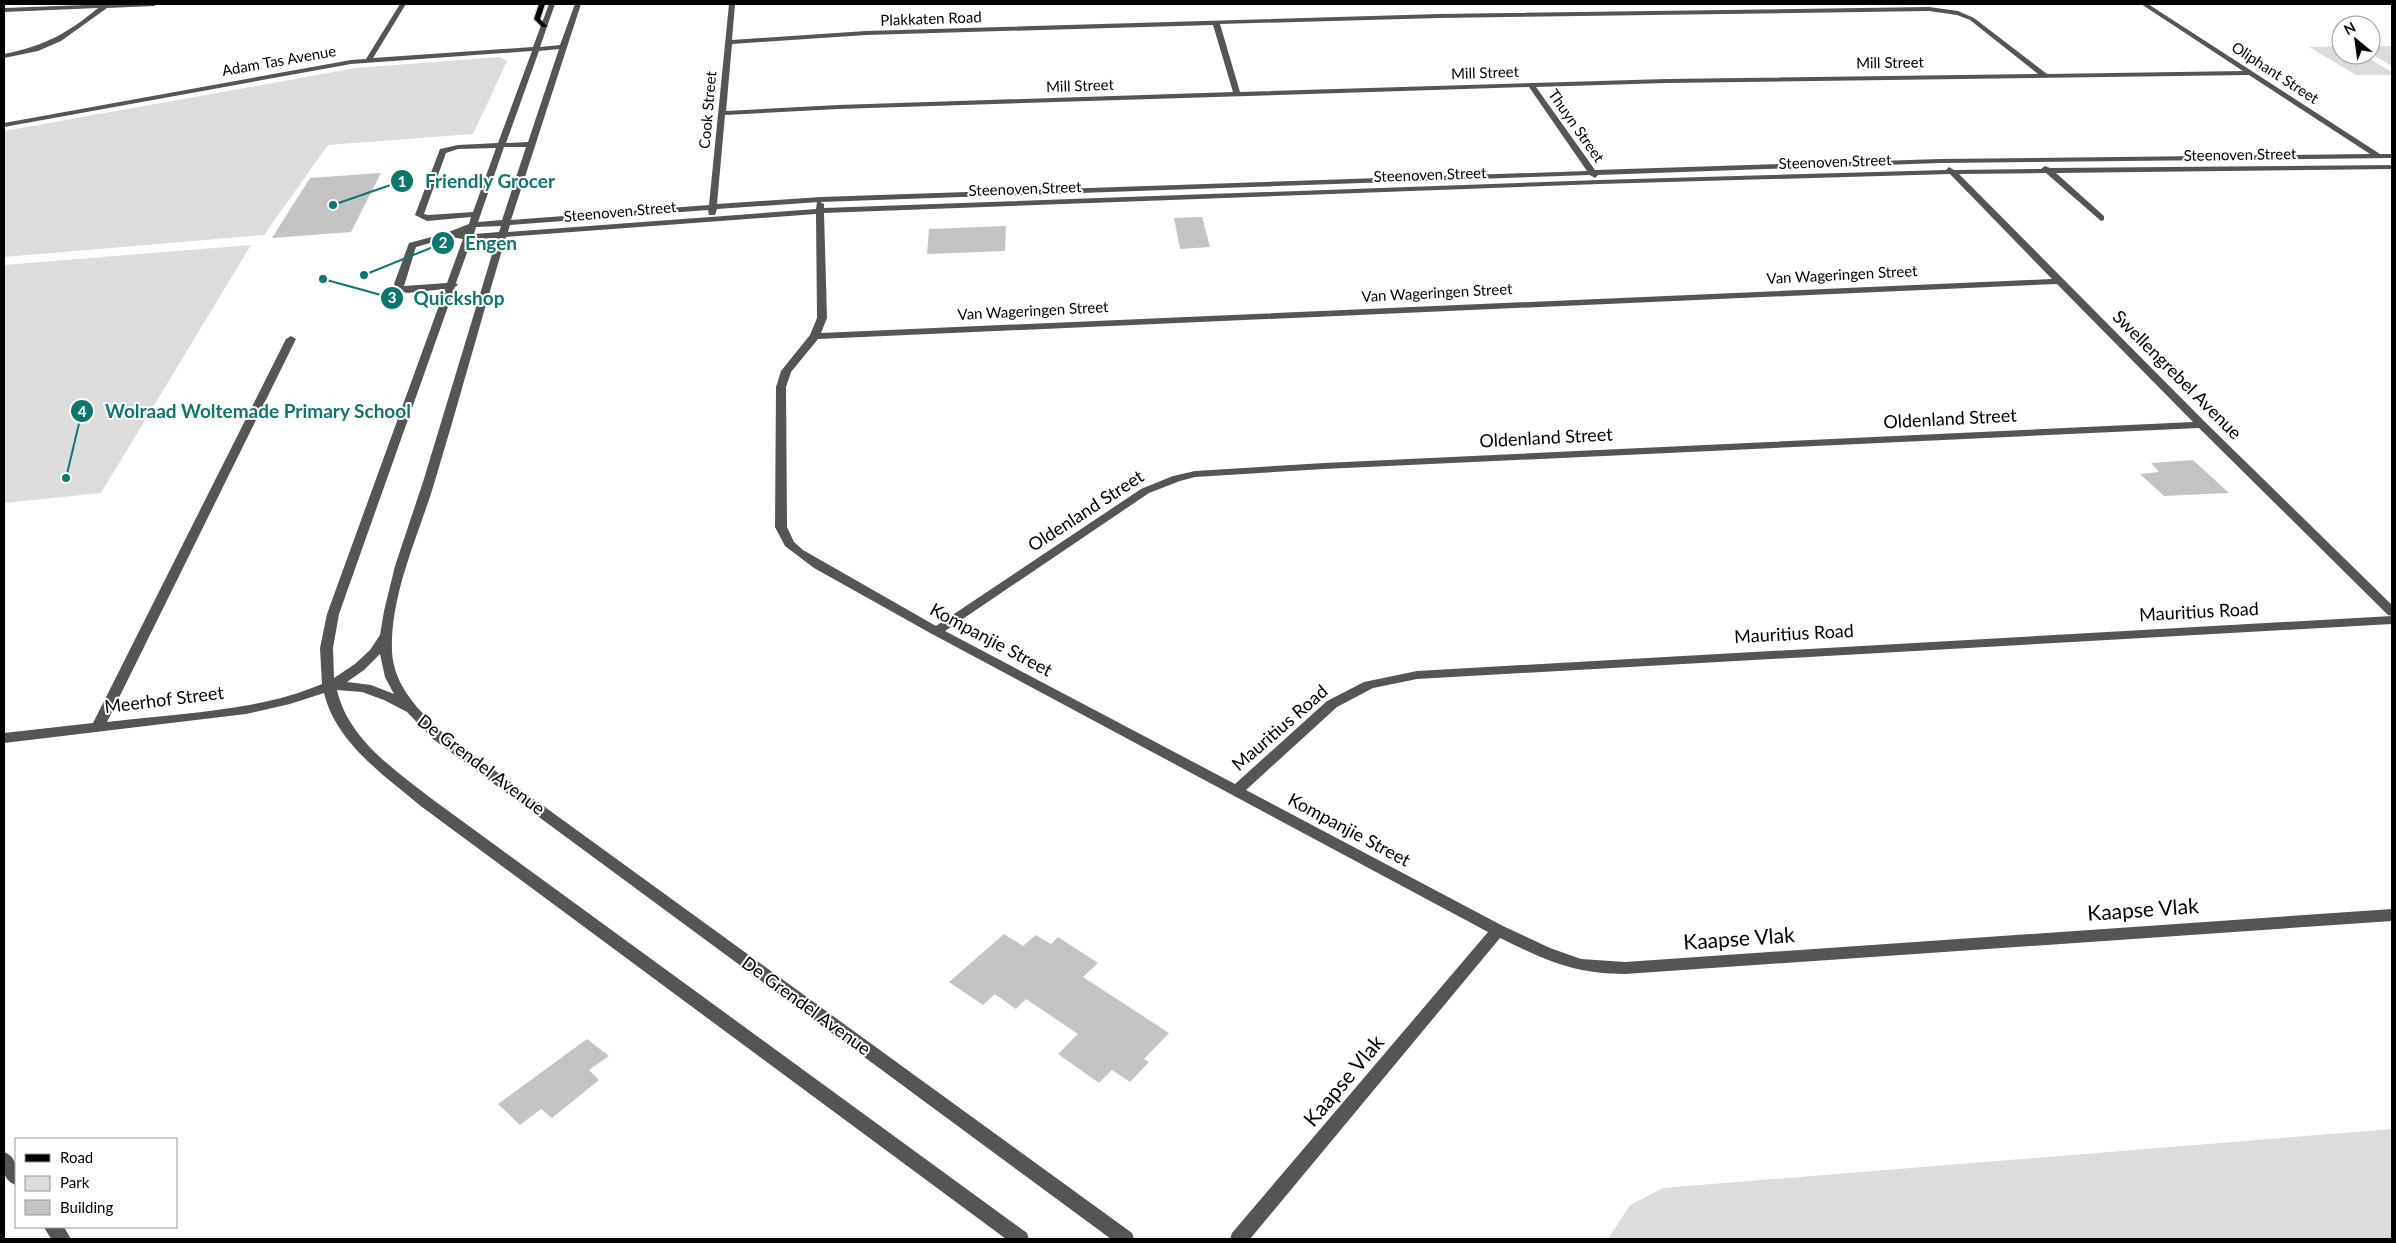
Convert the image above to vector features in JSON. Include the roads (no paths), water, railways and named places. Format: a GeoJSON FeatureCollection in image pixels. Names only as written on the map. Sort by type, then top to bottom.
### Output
{"type":"FeatureCollection","features":[{"type":"Feature","properties":{"kind":"main road"},"geometry":{"type":"LineString","coordinates":[[542,4],[537,19],[544,26]]}},
{"type":"Feature","properties":{"kind":"street"},"geometry":{"type":"LineString","coordinates":[[4,10],[154,4]]}},
{"type":"Feature","properties":{"kind":"street"},"geometry":{"type":"LineString","coordinates":[[369,60],[403,4]]}},
{"type":"Feature","properties":{"kind":"street"},"geometry":{"type":"LineString","coordinates":[[552,4],[470,238],[332,614],[326,644],[327,687],[339,715],[363,749],[427,803],[1020,1239]]}},
{"type":"Feature","properties":{"kind":"street","name":"De Grendel Avenue"},"geometry":{"type":"LineString","coordinates":[[578,4],[482,298],[420,510],[392,598],[386,651],[391,676],[411,712],[453,747],[1125,1239]]}},
{"type":"Feature","properties":{"kind":"street","name":"Cook Street"},"geometry":{"type":"LineString","coordinates":[[712,218],[732,4]]}},
{"type":"Feature","properties":{"kind":"street","name":"Oliphant Street"},"geometry":{"type":"LineString","coordinates":[[2144,4],[2380,156],[2392,167]]}},
{"type":"Feature","properties":{"kind":"street"},"geometry":{"type":"LineString","coordinates":[[4,56],[43,48],[58,42],[67,37],[105,6]]}},
{"type":"Feature","properties":{"kind":"street","name":"Plakkaten Road"},"geometry":{"type":"LineString","coordinates":[[728,42],[866,33],[1216,23],[1438,14],[1935,10],[1958,14],[1972,19],[2044,75]]}},
{"type":"Feature","properties":{"kind":"street"},"geometry":{"type":"LineString","coordinates":[[1216,23],[1237,94]]}},
{"type":"Feature","properties":{"kind":"street","name":"Adam Tas Avenue"},"geometry":{"type":"LineString","coordinates":[[4,125],[369,60],[563,47]]}},
{"type":"Feature","properties":{"kind":"street","name":"Mill Street"},"geometry":{"type":"LineString","coordinates":[[721,113],[1237,94],[1794,78],[2250,73]]}},
{"type":"Feature","properties":{"kind":"street","name":"Thuyn Street"},"geometry":{"type":"LineString","coordinates":[[1531,85],[1599,182]]}},
{"type":"Feature","properties":{"kind":"street"},"geometry":{"type":"LineString","coordinates":[[477,214],[422,218],[418,214],[443,151],[458,147],[532,144]]}},
{"type":"Feature","properties":{"kind":"street","name":"Steenoven Street"},"geometry":{"type":"LineString","coordinates":[[449,235],[470,238],[712,218],[820,205],[1591,172],[2035,159],[2392,156]]}},
{"type":"Feature","properties":{"kind":"street"},"geometry":{"type":"LineString","coordinates":[[2035,159],[2101,218]]}},
{"type":"Feature","properties":{"kind":"street","name":"Swellengrebel Avenue"},"geometry":{"type":"LineString","coordinates":[[1940,161],[2202,425],[2392,612]]}},
{"type":"Feature","properties":{"kind":"street","name":"Steenoven Street"},"geometry":{"type":"LineString","coordinates":[[452,285],[408,290],[401,289],[399,286],[412,245],[449,235],[474,225],[713,206],[820,205],[1952,172],[2392,167]]}},
{"type":"Feature","properties":{"kind":"street","name":"Kompanjie Street"},"geometry":{"type":"LineString","coordinates":[[820,205],[822,318],[815,336],[786,371],[781,387],[781,527],[784,536],[798,553],[936,631],[1498,930]]}},
{"type":"Feature","properties":{"kind":"street","name":"Van Wageringen Street"},"geometry":{"type":"LineString","coordinates":[[815,336],[2061,281]]}},
{"type":"Feature","properties":{"kind":"street"},"geometry":{"type":"LineString","coordinates":[[98,727],[291,339]]}},
{"type":"Feature","properties":{"kind":"street","name":"Oldenland Street"},"geometry":{"type":"LineString","coordinates":[[936,631],[1144,491],[1177,478],[1195,474],[1324,466],[2202,425]]}},
{"type":"Feature","properties":{"kind":"street","name":"Mauritius Road"},"geometry":{"type":"LineString","coordinates":[[1237,790],[1332,704],[1369,685],[1417,675],[2392,620]]}},
{"type":"Feature","properties":{"kind":"street"},"geometry":{"type":"LineString","coordinates":[[327,687],[349,674],[367,660],[387,634]]}},
{"type":"Feature","properties":{"kind":"street"},"geometry":{"type":"LineString","coordinates":[[327,687],[351,685],[374,689],[387,694],[411,712]]}},
{"type":"Feature","properties":{"kind":"street","name":"Meerhof Street"},"geometry":{"type":"LineString","coordinates":[[4,738],[246,710],[327,687]]}},
{"type":"Feature","properties":{"kind":"street","name":"Kaapse Vlak"},"geometry":{"type":"LineString","coordinates":[[1239,1239],[1498,930],[1551,956],[1574,963],[1592,967],[1625,968],[2392,915]]}},
{"type":"Feature","properties":{"kind":"street"},"geometry":{"type":"LineString","coordinates":[[4,1160],[15,1176]]}},
{"type":"Feature","properties":{"kind":"street"},"geometry":{"type":"LineString","coordinates":[[54,1228],[62,1239]]}},
{"type":"Feature","properties":{"kind":"place","name":"Friendly Grocer"},"geometry":{"type":"Point","coordinates":[333,205]}},
{"type":"Feature","properties":{"kind":"place","name":"Engen"},"geometry":{"type":"Point","coordinates":[364,275]}},
{"type":"Feature","properties":{"kind":"place","name":"Quickshop"},"geometry":{"type":"Point","coordinates":[323,279]}},
{"type":"Feature","properties":{"kind":"place","name":"Wolraad Woltemade Primary School"},"geometry":{"type":"Point","coordinates":[66,478]}}]}
